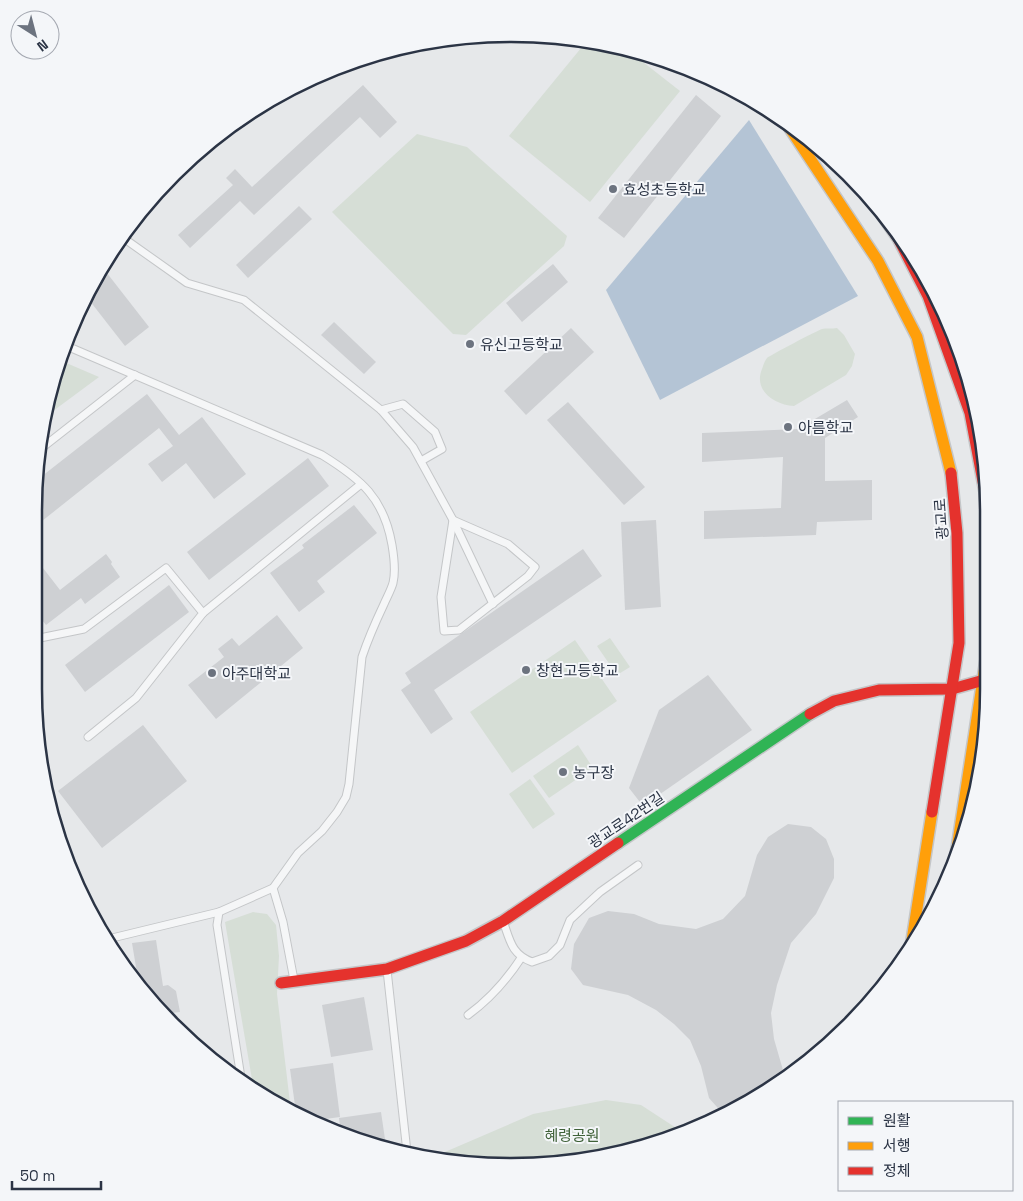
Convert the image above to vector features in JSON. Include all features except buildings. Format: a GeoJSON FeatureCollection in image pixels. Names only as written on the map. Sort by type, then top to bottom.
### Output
{"type":"FeatureCollection","features":[{"type":"Feature","properties":{"kind":"main road","name":"광교로"},"geometry":{"type":"LineString","coordinates":[[796,138],[878,261],[917,336],[953,480],[958,533],[958,643],[914,931]]}},
{"type":"Feature","properties":{"kind":"main road"},"geometry":{"type":"LineString","coordinates":[[928,297],[969,410]]}},
{"type":"Feature","properties":{"kind":"main road","name":"광교로42번길"},"geometry":{"type":"LineString","coordinates":[[281,983],[387,969],[466,941],[503,921],[793,725],[834,702],[879,690],[952,689],[980,682]]}},
{"type":"Feature","properties":{"kind":"main road"},"geometry":{"type":"LineString","coordinates":[[962,820],[979,723]]}},
{"type":"Feature","properties":{"kind":"lane"},"geometry":{"type":"LineString","coordinates":[[128,242],[187,283],[244,300],[381,410],[414,447],[453,520],[493,604]]}},
{"type":"Feature","properties":{"kind":"lane"},"geometry":{"type":"LineString","coordinates":[[72,348],[322,455],[344,468],[371,493],[383,511],[391,538],[394,559],[393,583],[366,643],[362,657],[349,784],[346,797],[338,812],[322,831],[298,853],[273,888],[219,912],[114,938]]}},
{"type":"Feature","properties":{"kind":"lane"},"geometry":{"type":"LineString","coordinates":[[48,443],[134,375]]}},
{"type":"Feature","properties":{"kind":"lane"},"geometry":{"type":"LineString","coordinates":[[381,410],[403,404],[435,432],[442,449],[421,461]]}},
{"type":"Feature","properties":{"kind":"lane"},"geometry":{"type":"LineString","coordinates":[[88,737],[136,698],[203,613],[362,484]]}},
{"type":"Feature","properties":{"kind":"lane"},"geometry":{"type":"LineString","coordinates":[[453,520],[508,544],[535,567],[528,576],[459,630],[444,631],[440,597],[453,520]]}},
{"type":"Feature","properties":{"kind":"lane"},"geometry":{"type":"LineString","coordinates":[[42,637],[84,629],[166,568],[203,613]]}},
{"type":"Feature","properties":{"kind":"lane"},"geometry":{"type":"LineString","coordinates":[[503,921],[515,951],[521,958],[532,962],[549,956],[560,945],[570,920],[600,892],[638,865]]}},
{"type":"Feature","properties":{"kind":"lane"},"geometry":{"type":"LineString","coordinates":[[273,888],[283,922],[294,982]]}},
{"type":"Feature","properties":{"kind":"lane"},"geometry":{"type":"LineString","coordinates":[[219,912],[217,925],[240,1072]]}},
{"type":"Feature","properties":{"kind":"lane"},"geometry":{"type":"LineString","coordinates":[[468,1015],[486,1002],[521,958]]}},
{"type":"Feature","properties":{"kind":"lane"},"geometry":{"type":"LineString","coordinates":[[387,969],[406,1146]]}},
{"type":"Feature","properties":{"kind":"green space"},"geometry":{"type":"Polygon","coordinates":[[[581,48],[641,60],[680,91],[590,202],[509,136],[581,48]]]}},
{"type":"Feature","properties":{"kind":"green space"},"geometry":{"type":"Polygon","coordinates":[[[417,134],[467,147],[567,236],[564,246],[466,335],[453,334],[332,212],[417,134]]]}},
{"type":"Feature","properties":{"kind":"green space"},"geometry":{"type":"Polygon","coordinates":[[[837,328],[844,335],[855,354],[852,366],[846,375],[794,406],[773,400],[763,390],[760,377],[767,358],[819,330],[837,328]]]}},
{"type":"Feature","properties":{"kind":"green space"},"geometry":{"type":"Polygon","coordinates":[[[66,363],[99,377],[54,410],[66,363]]]}},
{"type":"Feature","properties":{"kind":"green space"},"geometry":{"type":"Polygon","coordinates":[[[610,638],[630,667],[617,675],[597,646],[610,638]]]}},
{"type":"Feature","properties":{"kind":"green space"},"geometry":{"type":"Polygon","coordinates":[[[575,640],[617,701],[512,773],[470,712],[575,640]]]}},
{"type":"Feature","properties":{"kind":"green space","name":"농구장"},"geometry":{"type":"Polygon","coordinates":[[[578,745],[593,768],[549,798],[533,776],[578,745]]]}},
{"type":"Feature","properties":{"kind":"green space","name":"농구장"},"geometry":{"type":"Polygon","coordinates":[[[530,779],[555,814],[533,829],[509,794],[530,779]]]}},
{"type":"Feature","properties":{"kind":"green space"},"geometry":{"type":"Polygon","coordinates":[[[253,912],[267,914],[276,925],[279,956],[277,994],[290,1103],[252,1080],[225,922],[253,912]]]}},
{"type":"Feature","properties":{"kind":"green space","name":"혜령공원"},"geometry":{"type":"Polygon","coordinates":[[[606,1100],[641,1105],[677,1128],[633,1143],[573,1154],[512,1158],[443,1153],[533,1114],[606,1100]]]}},
{"type":"Feature","properties":{"kind":"water"},"geometry":{"type":"Polygon","coordinates":[[[749,120],[858,296],[660,400],[606,290],[749,120]]]}},
{"type":"Feature","properties":{"kind":"traffic: fast"},"geometry":{"type":"LineString","coordinates":[[618,843],[810,714]]}},
{"type":"Feature","properties":{"kind":"traffic: slow"},"geometry":{"type":"LineString","coordinates":[[797,139],[878,261],[917,337],[951,473]]}},
{"type":"Feature","properties":{"kind":"traffic: slow"},"geometry":{"type":"LineString","coordinates":[[961,825],[980,701]]}},
{"type":"Feature","properties":{"kind":"traffic: slow"},"geometry":{"type":"LineString","coordinates":[[913,931],[932,812]]}},
{"type":"Feature","properties":{"kind":"traffic: jam"},"geometry":{"type":"LineString","coordinates":[[928,297],[969,410]]}},
{"type":"Feature","properties":{"kind":"traffic: jam"},"geometry":{"type":"LineString","coordinates":[[932,812],[959,643],[957,533],[951,473]]}},
{"type":"Feature","properties":{"kind":"traffic: jam"},"geometry":{"type":"LineString","coordinates":[[810,714],[834,701],[879,690],[952,689],[980,681]]}},
{"type":"Feature","properties":{"kind":"traffic: jam"},"geometry":{"type":"LineString","coordinates":[[281,983],[387,969],[466,941],[503,921],[618,843]]}},
{"type":"Feature","properties":{"kind":"place","name":"효성초등학교"},"geometry":{"type":"Point","coordinates":[613,189]}},
{"type":"Feature","properties":{"kind":"place","name":"유신고등학교"},"geometry":{"type":"Point","coordinates":[470,344]}},
{"type":"Feature","properties":{"kind":"place","name":"아름학교"},"geometry":{"type":"Point","coordinates":[788,427]}},
{"type":"Feature","properties":{"kind":"place","name":"창현고등학교"},"geometry":{"type":"Point","coordinates":[526,670]}},
{"type":"Feature","properties":{"kind":"place","name":"아주대학교"},"geometry":{"type":"Point","coordinates":[212,673]}},
{"type":"Feature","properties":{"kind":"place","name":"농구장"},"geometry":{"type":"Point","coordinates":[563,772]}}]}
